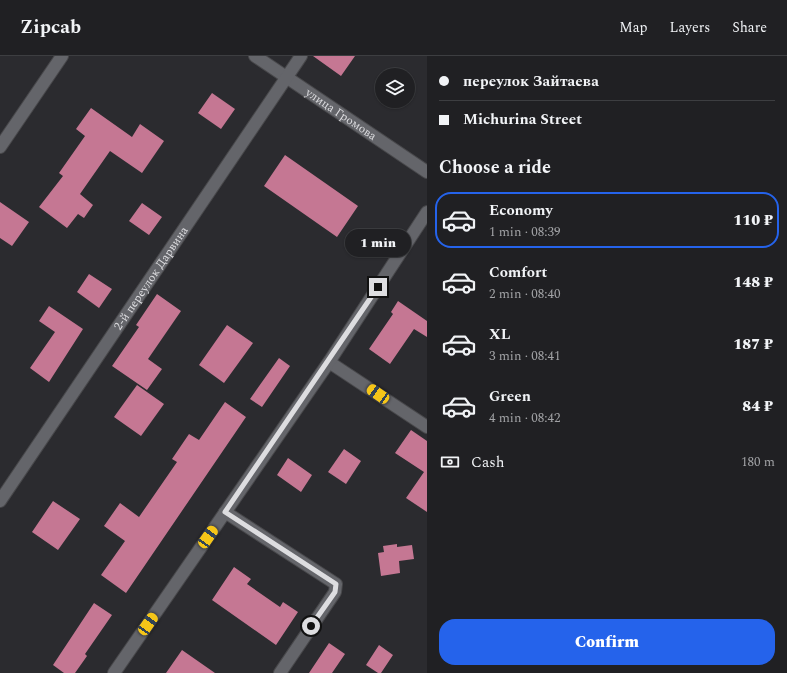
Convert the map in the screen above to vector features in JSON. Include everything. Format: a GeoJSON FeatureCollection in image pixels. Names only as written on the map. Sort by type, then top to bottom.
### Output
{"type":"FeatureCollection","features":[{"type":"Feature","properties":{"kind":"street"},"geometry":{"type":"LineString","coordinates":[[0,147],[62,56]]}},
{"type":"Feature","properties":{"kind":"street","name":"улица Громова"},"geometry":{"type":"LineString","coordinates":[[255,56],[427,172]]}},
{"type":"Feature","properties":{"kind":"street","name":"2-й переулок Дарвина"},"geometry":{"type":"LineString","coordinates":[[0,501],[301,56]]}},
{"type":"Feature","properties":{"kind":"street"},"geometry":{"type":"LineString","coordinates":[[114,673],[329,362],[427,212]]}},
{"type":"Feature","properties":{"kind":"street"},"geometry":{"type":"LineString","coordinates":[[329,362],[427,427]]}},
{"type":"Feature","properties":{"kind":"street"},"geometry":{"type":"LineString","coordinates":[[225,512],[336,584],[335,592],[280,673]]}},
{"type":"Feature","properties":{"kind":"building"},"geometry":{"type":"Polygon","coordinates":[[[313,56],[355,56],[341,76],[313,56]]]}},
{"type":"Feature","properties":{"kind":"building"},"geometry":{"type":"Polygon","coordinates":[[[212,93],[235,109],[221,129],[198,113],[212,93]]]}},
{"type":"Feature","properties":{"kind":"building"},"geometry":{"type":"Polygon","coordinates":[[[91,108],[132,137],[140,124],[164,141],[142,173],[110,151],[80,194],[93,205],[84,218],[78,214],[67,228],[39,207],[63,176],[59,173],[85,136],[76,129],[91,108]]]}},
{"type":"Feature","properties":{"kind":"building"},"geometry":{"type":"Polygon","coordinates":[[[285,155],[358,206],[337,237],[264,186],[285,155]]]}},
{"type":"Feature","properties":{"kind":"building"},"geometry":{"type":"Polygon","coordinates":[[[0,202],[29,222],[12,246],[0,238],[0,202]]]}},
{"type":"Feature","properties":{"kind":"building"},"geometry":{"type":"Polygon","coordinates":[[[142,203],[162,217],[149,235],[129,221],[142,203]]]}},
{"type":"Feature","properties":{"kind":"building"},"geometry":{"type":"Polygon","coordinates":[[[89,274],[112,289],[99,308],[77,292],[89,274]]]}},
{"type":"Feature","properties":{"kind":"building"},"geometry":{"type":"Polygon","coordinates":[[[157,294],[181,311],[148,359],[162,369],[147,390],[112,366],[139,327],[136,325],[157,294]]]}},
{"type":"Feature","properties":{"kind":"building"},"geometry":{"type":"Polygon","coordinates":[[[398,301],[427,321],[427,337],[414,329],[390,364],[369,349],[393,314],[391,312],[398,301]]]}},
{"type":"Feature","properties":{"kind":"building"},"geometry":{"type":"Polygon","coordinates":[[[49,306],[83,329],[49,382],[30,368],[55,332],[39,321],[49,306]]]}},
{"type":"Feature","properties":{"kind":"building"},"geometry":{"type":"Polygon","coordinates":[[[227,325],[253,343],[224,383],[199,365],[227,325]]]}},
{"type":"Feature","properties":{"kind":"building"},"geometry":{"type":"Polygon","coordinates":[[[279,358],[290,366],[262,407],[250,399],[279,358]]]}},
{"type":"Feature","properties":{"kind":"building"},"geometry":{"type":"Polygon","coordinates":[[[137,385],[164,404],[141,436],[114,417],[137,385]]]}},
{"type":"Feature","properties":{"kind":"building"},"geometry":{"type":"Polygon","coordinates":[[[225,402],[246,417],[126,593],[101,575],[125,541],[104,526],[120,503],[139,517],[177,462],[172,459],[189,434],[199,440],[225,402]]]}},
{"type":"Feature","properties":{"kind":"building"},"geometry":{"type":"Polygon","coordinates":[[[411,430],[427,441],[427,512],[406,498],[424,472],[395,453],[411,430]]]}},
{"type":"Feature","properties":{"kind":"building"},"geometry":{"type":"Polygon","coordinates":[[[344,449],[361,461],[346,484],[328,472],[344,449]]]}},
{"type":"Feature","properties":{"kind":"building"},"geometry":{"type":"Polygon","coordinates":[[[288,458],[312,475],[301,492],[277,475],[288,458]]]}},
{"type":"Feature","properties":{"kind":"building"},"geometry":{"type":"Polygon","coordinates":[[[53,501],[80,519],[58,550],[32,532],[53,501]]]}},
{"type":"Feature","properties":{"kind":"building"},"geometry":{"type":"Polygon","coordinates":[[[397,544],[397,547],[412,545],[414,559],[399,561],[400,573],[381,576],[378,553],[384,552],[383,546],[397,544]]]}},
{"type":"Feature","properties":{"kind":"building"},"geometry":{"type":"Polygon","coordinates":[[[234,567],[251,579],[247,584],[280,607],[283,602],[298,612],[276,645],[212,600],[234,567]]]}},
{"type":"Feature","properties":{"kind":"building"},"geometry":{"type":"Polygon","coordinates":[[[94,603],[112,615],[85,654],[87,656],[75,673],[64,673],[53,665],[94,603]]]}},
{"type":"Feature","properties":{"kind":"building"},"geometry":{"type":"Polygon","coordinates":[[[329,643],[345,654],[332,673],[309,673],[329,643]]]}},
{"type":"Feature","properties":{"kind":"building"},"geometry":{"type":"Polygon","coordinates":[[[379,645],[393,655],[381,673],[378,673],[366,665],[379,645]]]}},
{"type":"Feature","properties":{"kind":"building"},"geometry":{"type":"Polygon","coordinates":[[[182,650],[215,673],[166,673],[182,650]]]}},
{"type":"Feature","properties":{"kind":"route"},"geometry":{"type":"LineString","coordinates":[[311,626],[335,592],[336,584],[225,512],[329,362],[378,287]]}}]}
